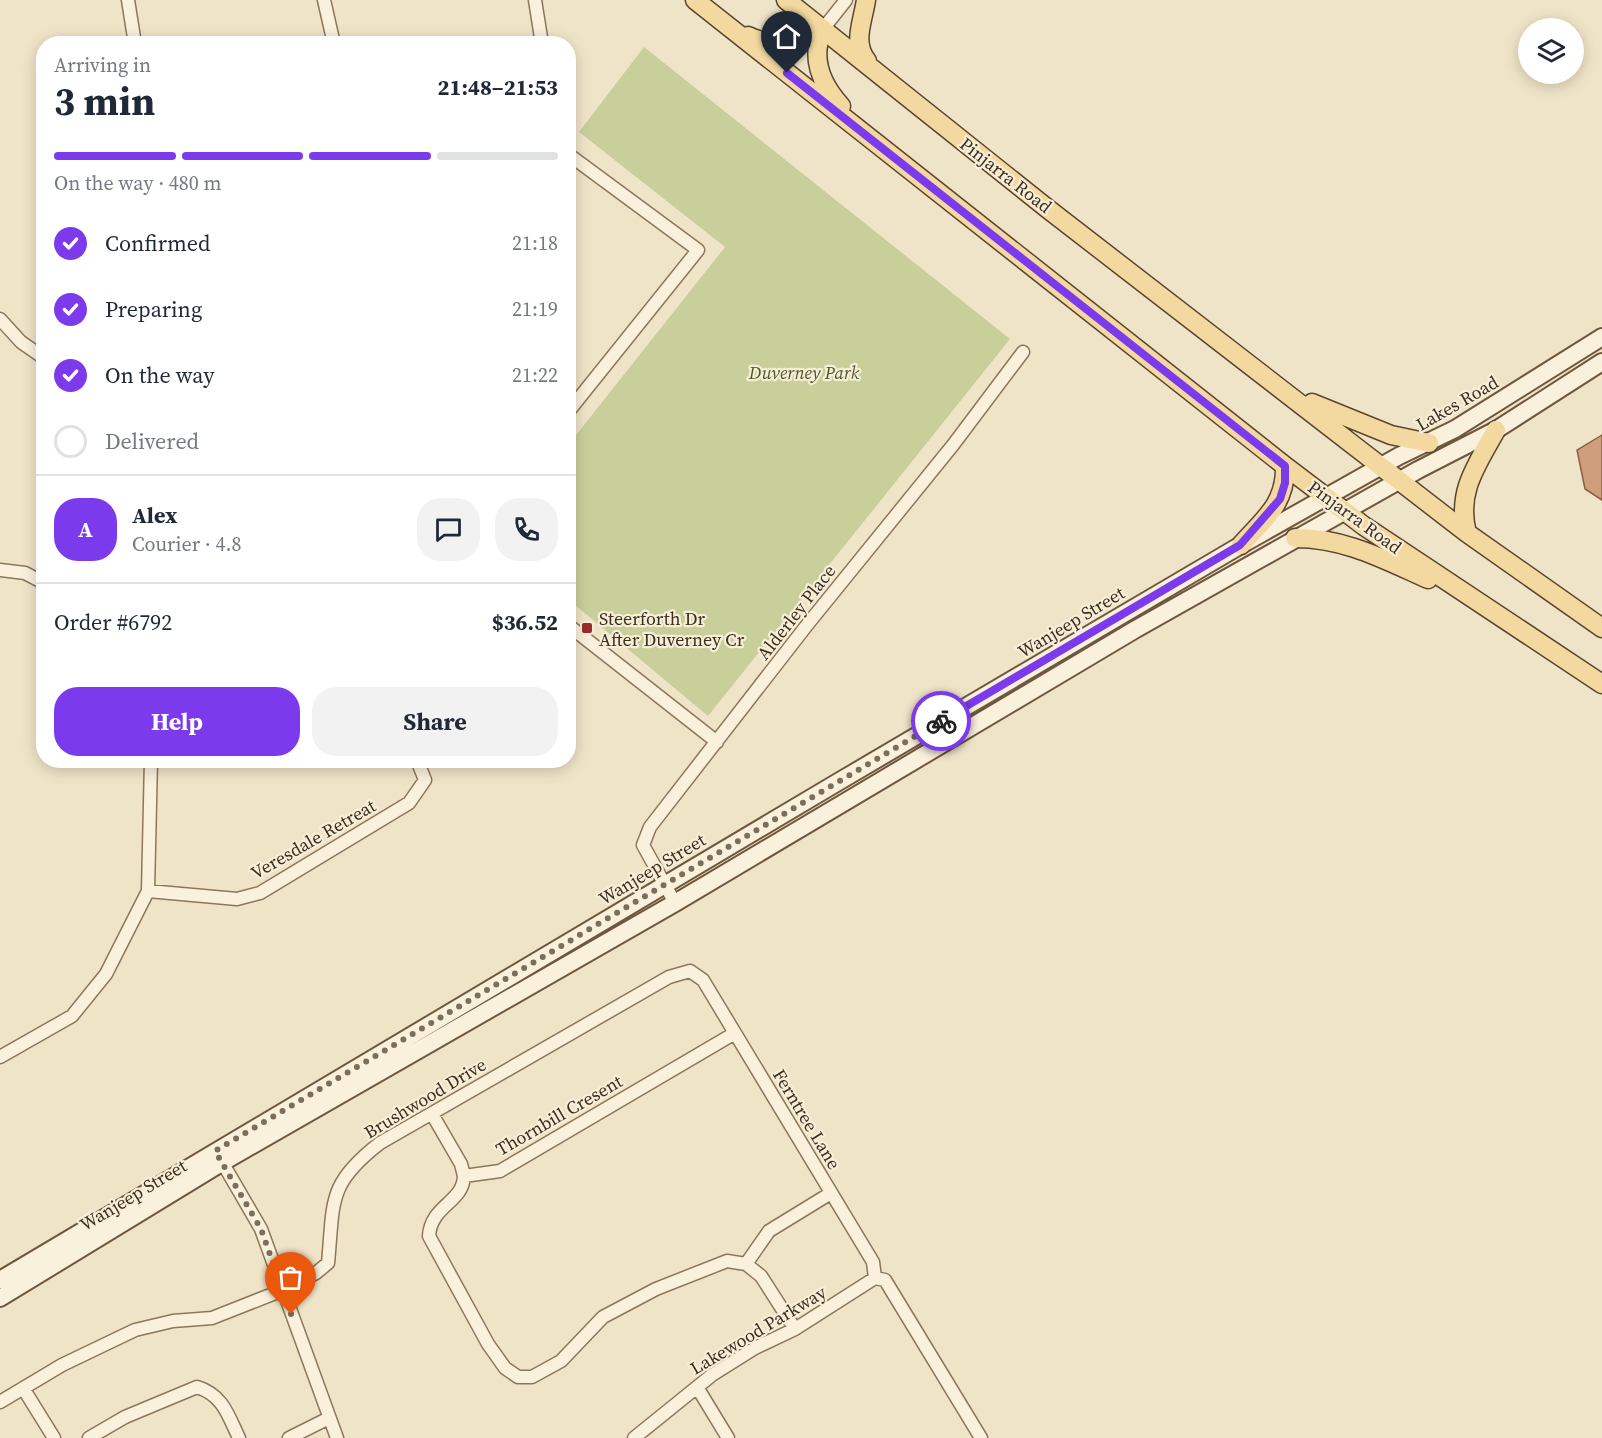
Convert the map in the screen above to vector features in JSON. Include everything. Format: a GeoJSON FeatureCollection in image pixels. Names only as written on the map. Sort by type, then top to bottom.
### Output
{"type":"FeatureCollection","features":[{"type":"Feature","properties":{"kind":"main road","name":"Pinjarra Road"},"geometry":{"type":"LineString","coordinates":[[695,0],[1285,466],[1470,598],[1602,684]]}},
{"type":"Feature","properties":{"kind":"main road","name":"Pinjarra Road"},"geometry":{"type":"LineString","coordinates":[[786,0],[1467,533],[1602,628]]}},
{"type":"Feature","properties":{"kind":"main road"},"geometry":{"type":"LineString","coordinates":[[866,0],[859,48],[872,68]]}},
{"type":"Feature","properties":{"kind":"main road"},"geometry":{"type":"LineString","coordinates":[[729,26],[766,43],[798,39],[823,29]]}},
{"type":"Feature","properties":{"kind":"main road"},"geometry":{"type":"LineString","coordinates":[[823,29],[816,48],[822,82],[867,136]]}},
{"type":"Feature","properties":{"kind":"main road","name":"Lakes Road"},"geometry":{"type":"LineString","coordinates":[[1328,498],[1381,466],[1429,443],[1484,412],[1602,337]]}},
{"type":"Feature","properties":{"kind":"main road"},"geometry":{"type":"LineString","coordinates":[[1345,511],[1496,430],[1602,362]]}},
{"type":"Feature","properties":{"kind":"main road"},"geometry":{"type":"LineString","coordinates":[[1273,383],[1332,413],[1391,435],[1429,443]]}},
{"type":"Feature","properties":{"kind":"main road"},"geometry":{"type":"LineString","coordinates":[[1467,533],[1463,518],[1464,495],[1496,430]]}},
{"type":"Feature","properties":{"kind":"main road"},"geometry":{"type":"LineString","coordinates":[[1240,545],[1280,499],[1285,483],[1285,466]]}},
{"type":"Feature","properties":{"kind":"main road","name":"Wanjeep Street"},"geometry":{"type":"LineString","coordinates":[[0,1298],[219,1157],[664,885],[1240,545],[1328,498]]}},
{"type":"Feature","properties":{"kind":"main road","name":"Wanjeep Street"},"geometry":{"type":"LineString","coordinates":[[0,1280],[675,903],[1136,629],[1345,511]]}},
{"type":"Feature","properties":{"kind":"main road"},"geometry":{"type":"LineString","coordinates":[[1295,538],[1321,538],[1346,544],[1470,598]]}},
{"type":"Feature","properties":{"kind":"main road"},"geometry":{"type":"LineString","coordinates":[[1128,612],[1136,629]]}},
{"type":"Feature","properties":{"kind":"street"},"geometry":{"type":"LineString","coordinates":[[128,0],[134,36]]}},
{"type":"Feature","properties":{"kind":"street"},"geometry":{"type":"LineString","coordinates":[[324,0],[331,36]]}},
{"type":"Feature","properties":{"kind":"street"},"geometry":{"type":"LineString","coordinates":[[535,0],[541,36]]}},
{"type":"Feature","properties":{"kind":"street"},"geometry":{"type":"LineString","coordinates":[[823,29],[846,0]]}},
{"type":"Feature","properties":{"kind":"street"},"geometry":{"type":"LineString","coordinates":[[576,160],[698,250],[576,397]]}},
{"type":"Feature","properties":{"kind":"street"},"geometry":{"type":"LineString","coordinates":[[0,319],[21,342],[36,352]]}},
{"type":"Feature","properties":{"kind":"street","name":"Alderley Place"},"geometry":{"type":"LineString","coordinates":[[675,903],[646,853],[644,836],[953,445],[1023,352]]}},
{"type":"Feature","properties":{"kind":"street"},"geometry":{"type":"LineString","coordinates":[[0,570],[25,573],[36,579]]}},
{"type":"Feature","properties":{"kind":"street"},"geometry":{"type":"LineString","coordinates":[[576,631],[717,742]]}},
{"type":"Feature","properties":{"kind":"street"},"geometry":{"type":"LineString","coordinates":[[0,1058],[72,1016],[106,974],[148,891],[151,768]]}},
{"type":"Feature","properties":{"kind":"street","name":"Veresdale Retreat"},"geometry":{"type":"LineString","coordinates":[[148,891],[237,899],[260,893],[409,803],[425,780],[420,768]]}},
{"type":"Feature","properties":{"kind":"street","name":"Brushwood Drive"},"geometry":{"type":"LineString","coordinates":[[0,1402],[62,1365],[135,1330],[173,1321],[212,1318],[283,1290],[316,1273],[328,1263],[331,1210],[340,1184],[357,1161],[380,1143],[669,977],[690,972],[703,980]]}},
{"type":"Feature","properties":{"kind":"street","name":"Ferntree Lane"},"geometry":{"type":"LineString","coordinates":[[703,980],[873,1262],[875,1278]]}},
{"type":"Feature","properties":{"kind":"street","name":"Thornbill Cresent"},"geometry":{"type":"LineString","coordinates":[[464,1176],[500,1171],[735,1033]]}},
{"type":"Feature","properties":{"kind":"street"},"geometry":{"type":"LineString","coordinates":[[432,1114],[461,1164],[464,1176],[461,1191],[436,1213],[429,1236],[488,1344],[505,1368],[518,1377],[532,1377],[561,1362],[603,1317],[656,1289],[727,1261],[746,1264],[761,1276],[795,1329]]}},
{"type":"Feature","properties":{"kind":"street"},"geometry":{"type":"LineString","coordinates":[[219,1157],[261,1229],[337,1438]]}},
{"type":"Feature","properties":{"kind":"street"},"geometry":{"type":"LineString","coordinates":[[746,1264],[770,1231],[831,1193]]}},
{"type":"Feature","properties":{"kind":"street"},"geometry":{"type":"LineString","coordinates":[[875,1278],[885,1280],[981,1438]]}},
{"type":"Feature","properties":{"kind":"street","name":"Lakewood Parkway"},"geometry":{"type":"LineString","coordinates":[[634,1438],[697,1387],[755,1348],[795,1329],[875,1278]]}},
{"type":"Feature","properties":{"kind":"street"},"geometry":{"type":"LineString","coordinates":[[88,1438],[124,1417],[197,1387],[210,1391],[221,1400],[239,1438]]}},
{"type":"Feature","properties":{"kind":"street"},"geometry":{"type":"LineString","coordinates":[[697,1387],[728,1438]]}},
{"type":"Feature","properties":{"kind":"street"},"geometry":{"type":"LineString","coordinates":[[23,1388],[54,1438]]}},
{"type":"Feature","properties":{"kind":"street"},"geometry":{"type":"LineString","coordinates":[[289,1438],[329,1418]]}},
{"type":"Feature","properties":{"kind":"green space","name":"Duverney Park"},"geometry":{"type":"Polygon","coordinates":[[[644,47],[1010,339],[708,716],[576,606],[576,435],[725,247],[579,132],[644,47]]]}},
{"type":"Feature","properties":{"kind":"building"},"geometry":{"type":"Polygon","coordinates":[[[1602,435],[1602,500],[1585,489],[1577,450],[1602,435]]]}},
{"type":"Feature","properties":{"kind":"way so far"},"geometry":{"type":"LineString","coordinates":[[291,1314],[261,1229],[215,1151],[941,721]]}},
{"type":"Feature","properties":{"kind":"place","name":"Steerforth Dr After Duverney Cr"},"geometry":{"type":"Point","coordinates":[587,628]}},
{"type":"Feature","properties":{"kind":"route"},"geometry":{"type":"LineString","coordinates":[[787,73],[1285,466],[1285,483],[1280,499],[1240,545],[941,721]]}}]}
